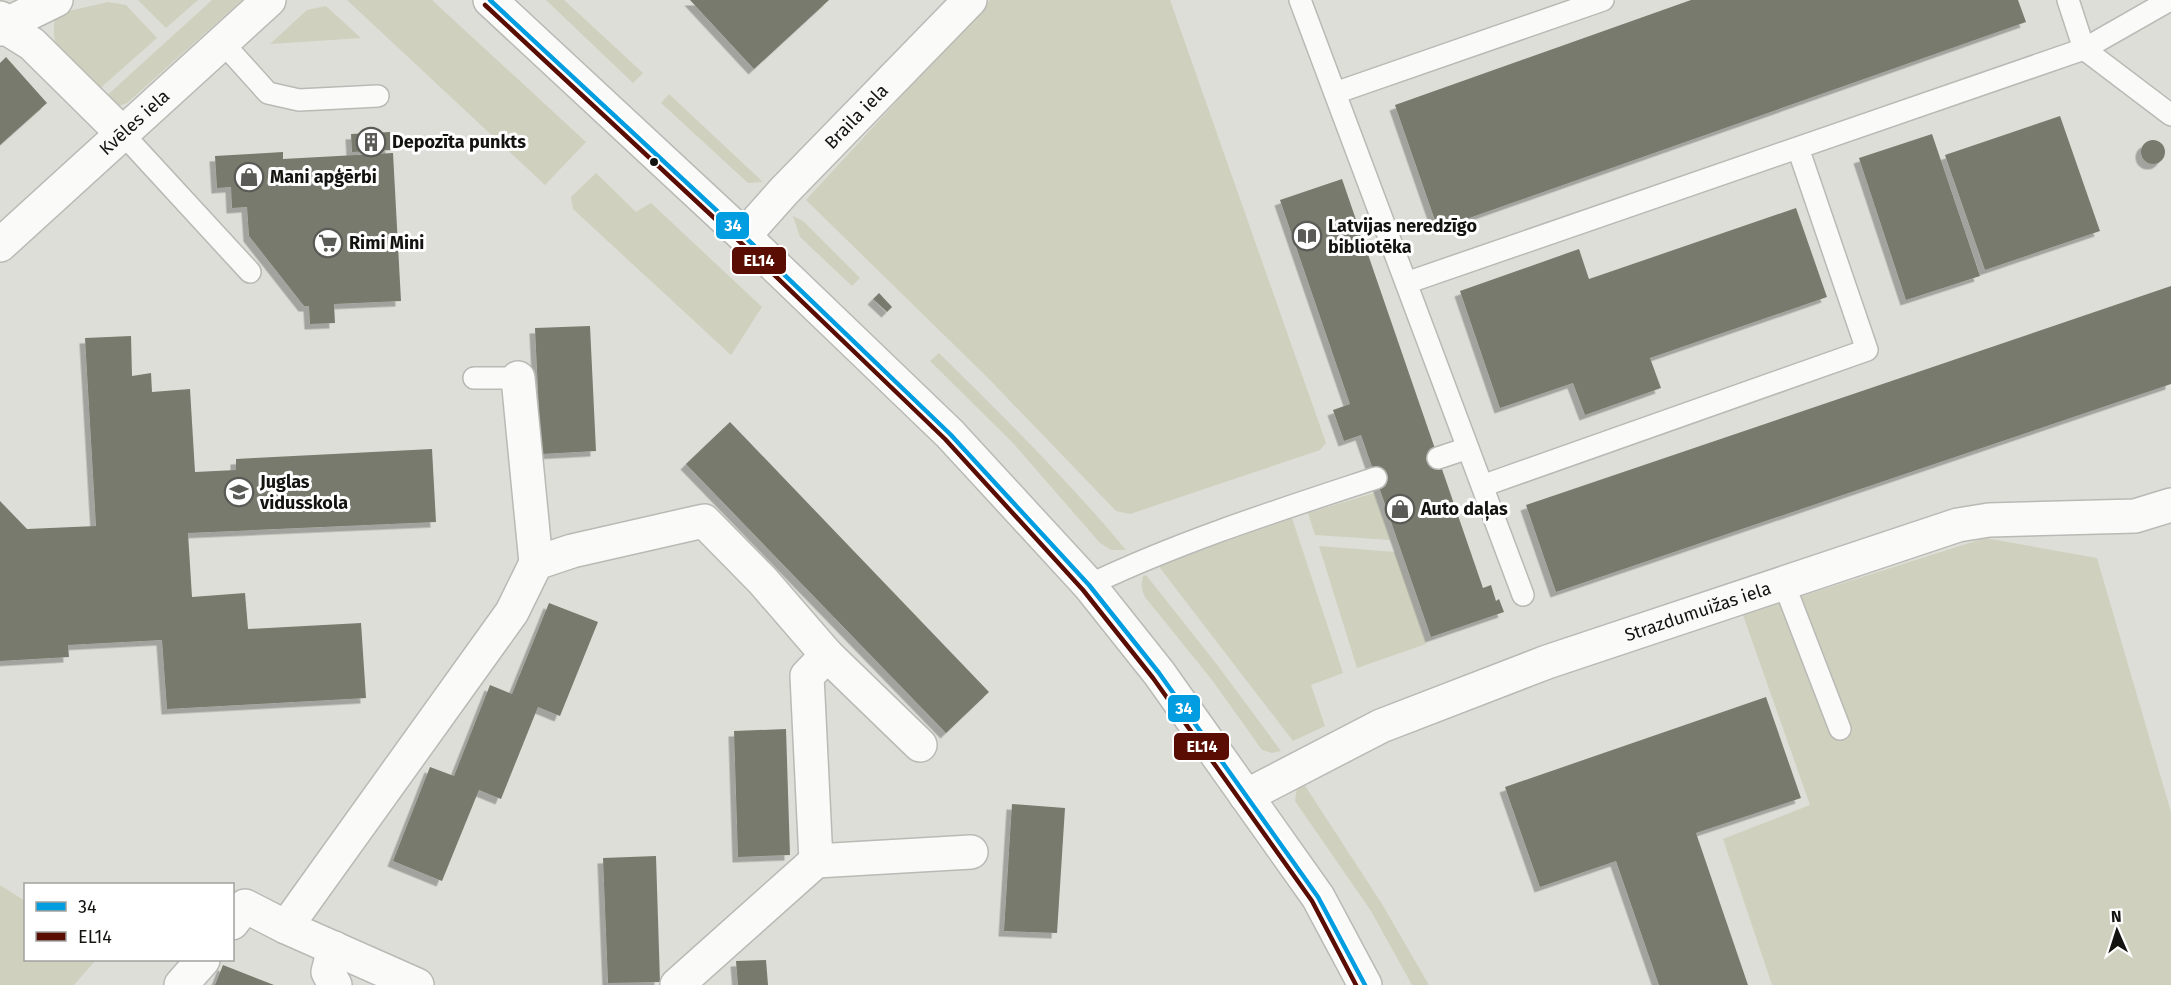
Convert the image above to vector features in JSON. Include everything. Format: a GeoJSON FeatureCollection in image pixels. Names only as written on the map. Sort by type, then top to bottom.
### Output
{"type":"FeatureCollection","features":[{"type":"Feature","properties":{"kind":"street"},"geometry":{"type":"LineString","coordinates":[[1,24],[56,0]]}},
{"type":"Feature","properties":{"kind":"street","name":"Kvēles iela"},"geometry":{"type":"LineString","coordinates":[[0,245],[269,0]]}},
{"type":"Feature","properties":{"kind":"street"},"geometry":{"type":"LineString","coordinates":[[490,0],[744,236],[950,434],[1089,585],[1159,673],[1318,897],[1365,985]]}},
{"type":"Feature","properties":{"kind":"street","name":"Braila iela"},"geometry":{"type":"LineString","coordinates":[[744,236],[792,183],[970,0]]}},
{"type":"Feature","properties":{"kind":"street"},"geometry":{"type":"LineString","coordinates":[[1,24],[32,44],[123,134]]}},
{"type":"Feature","properties":{"kind":"street"},"geometry":{"type":"LineString","coordinates":[[286,927],[512,612],[536,563],[518,378]]}},
{"type":"Feature","properties":{"kind":"street","name":"Strazdumuižas iela"},"geometry":{"type":"LineString","coordinates":[[1246,796],[1382,726],[1547,662],[1958,525],[1989,520],[2135,516],[2171,505]]}},
{"type":"Feature","properties":{"kind":"street"},"geometry":{"type":"LineString","coordinates":[[536,563],[572,551],[704,521],[763,581],[827,655],[920,745]]}},
{"type":"Feature","properties":{"kind":"street"},"geometry":{"type":"LineString","coordinates":[[816,861],[807,676],[827,655]]}},
{"type":"Feature","properties":{"kind":"street"},"geometry":{"type":"LineString","coordinates":[[677,985],[816,861],[971,852]]}},
{"type":"Feature","properties":{"kind":"street"},"geometry":{"type":"LineString","coordinates":[[239,914],[286,927],[417,985]]}},
{"type":"Feature","properties":{"kind":"street"},"geometry":{"type":"LineString","coordinates":[[334,948],[328,972],[335,985]]}},
{"type":"Feature","properties":{"kind":"street"},"geometry":{"type":"LineString","coordinates":[[181,985],[202,961]]}},
{"type":"Feature","properties":{"kind":"lane"},"geometry":{"type":"LineString","coordinates":[[1300,0],[1523,595]]}},
{"type":"Feature","properties":{"kind":"lane"},"geometry":{"type":"LineString","coordinates":[[1335,93],[1603,0]]}},
{"type":"Feature","properties":{"kind":"lane"},"geometry":{"type":"LineString","coordinates":[[2068,0],[2084,49],[2171,115]]}},
{"type":"Feature","properties":{"kind":"lane"},"geometry":{"type":"LineString","coordinates":[[1406,283],[2084,49],[2170,0]]}},
{"type":"Feature","properties":{"kind":"lane"},"geometry":{"type":"LineString","coordinates":[[222,42],[268,93],[299,100],[378,96]]}},
{"type":"Feature","properties":{"kind":"lane"},"geometry":{"type":"LineString","coordinates":[[123,134],[250,272]]}},
{"type":"Feature","properties":{"kind":"lane"},"geometry":{"type":"LineString","coordinates":[[1482,486],[1867,350],[1798,148]]}},
{"type":"Feature","properties":{"kind":"lane"},"geometry":{"type":"LineString","coordinates":[[474,378],[518,378]]}},
{"type":"Feature","properties":{"kind":"lane"},"geometry":{"type":"LineString","coordinates":[[1438,458],[1468,448]]}},
{"type":"Feature","properties":{"kind":"lane"},"geometry":{"type":"LineString","coordinates":[[1089,585],[1144,559],[1376,478]]}},
{"type":"Feature","properties":{"kind":"lane"},"geometry":{"type":"LineString","coordinates":[[1784,584],[1840,729]]}},
{"type":"Feature","properties":{"kind":"green space"},"geometry":{"type":"Polygon","coordinates":[[[138,0],[198,0],[166,28],[138,0]]]}},
{"type":"Feature","properties":{"kind":"green space"},"geometry":{"type":"Polygon","coordinates":[[[212,0],[242,0],[127,103],[116,107],[103,99],[212,0]]]}},
{"type":"Feature","properties":{"kind":"green space"},"geometry":{"type":"Polygon","coordinates":[[[347,0],[432,0],[586,142],[545,185],[347,0]]]}},
{"type":"Feature","properties":{"kind":"green space"},"geometry":{"type":"Polygon","coordinates":[[[546,0],[564,0],[643,73],[633,83],[546,0]]]}},
{"type":"Feature","properties":{"kind":"green space"},"geometry":{"type":"Polygon","coordinates":[[[990,0],[1170,0],[1326,443],[1320,450],[1130,514],[1116,511],[989,379],[806,200],[990,0]]]}},
{"type":"Feature","properties":{"kind":"green space"},"geometry":{"type":"Polygon","coordinates":[[[108,2],[126,5],[157,38],[97,91],[63,57],[55,39],[54,27],[56,14],[108,2]]]}},
{"type":"Feature","properties":{"kind":"green space"},"geometry":{"type":"Polygon","coordinates":[[[326,6],[361,38],[270,44],[307,10],[326,6]]]}},
{"type":"Feature","properties":{"kind":"green space"},"geometry":{"type":"Polygon","coordinates":[[[669,94],[763,182],[748,183],[661,103],[669,94]]]}},
{"type":"Feature","properties":{"kind":"green space"},"geometry":{"type":"Polygon","coordinates":[[[596,173],[636,212],[651,203],[762,307],[731,355],[573,209],[571,197],[596,173]]]}},
{"type":"Feature","properties":{"kind":"green space"},"geometry":{"type":"Polygon","coordinates":[[[793,216],[803,221],[860,278],[852,286],[800,237],[793,216]]]}},
{"type":"Feature","properties":{"kind":"green space"},"geometry":{"type":"Polygon","coordinates":[[[939,353],[1058,474],[1126,550],[1111,550],[1100,543],[1013,443],[930,361],[939,353]]]}},
{"type":"Feature","properties":{"kind":"green space"},"geometry":{"type":"Polygon","coordinates":[[[1374,493],[1390,540],[1315,535],[1308,513],[1374,493]]]}},
{"type":"Feature","properties":{"kind":"green space"},"geometry":{"type":"Polygon","coordinates":[[[1292,518],[1343,673],[1311,685],[1325,726],[1293,741],[1160,568],[1160,565],[1292,518]]]}},
{"type":"Feature","properties":{"kind":"green space"},"geometry":{"type":"Polygon","coordinates":[[[1985,538],[2097,558],[2171,812],[2171,985],[1772,985],[1723,839],[1810,805],[1743,615],[1985,538]]]}},
{"type":"Feature","properties":{"kind":"green space"},"geometry":{"type":"Polygon","coordinates":[[[1319,546],[1395,552],[1426,644],[1357,668],[1319,546]]]}},
{"type":"Feature","properties":{"kind":"green space"},"geometry":{"type":"Polygon","coordinates":[[[1146,575],[1281,751],[1272,753],[1262,750],[1212,680],[1145,597],[1142,584],[1143,576],[1146,575]]]}},
{"type":"Feature","properties":{"kind":"green space"},"geometry":{"type":"Polygon","coordinates":[[[1302,781],[1382,904],[1429,985],[1412,985],[1371,911],[1295,801],[1297,786],[1302,781]]]}},
{"type":"Feature","properties":{"kind":"green space"},"geometry":{"type":"Polygon","coordinates":[[[0,885],[24,900],[24,961],[95,961],[74,985],[0,985],[0,885]]]}},
{"type":"Feature","properties":{"kind":"building"},"geometry":{"type":"Polygon","coordinates":[[[690,0],[829,0],[754,69],[690,0]]]}},
{"type":"Feature","properties":{"kind":"building"},"geometry":{"type":"Polygon","coordinates":[[[1691,0],[2018,0],[2026,22],[1438,229],[1395,105],[1691,0]]]}},
{"type":"Feature","properties":{"kind":"building"},"geometry":{"type":"Polygon","coordinates":[[[6,57],[47,103],[0,145],[0,63],[6,57]]]}},
{"type":"Feature","properties":{"kind":"building"},"geometry":{"type":"Polygon","coordinates":[[[2060,116],[2100,231],[1985,270],[1945,155],[2060,116]]]}},
{"type":"Feature","properties":{"kind":"building","name":"Depozīta punkts"},"geometry":{"type":"Polygon","coordinates":[[[390,132],[391,150],[352,152],[351,134],[390,132]]]}},
{"type":"Feature","properties":{"kind":"building"},"geometry":{"type":"Polygon","coordinates":[[[1932,134],[1980,276],[1906,300],[1859,158],[1932,134]]]}},
{"type":"Feature","properties":{"kind":"building"},"geometry":{"type":"Polygon","coordinates":[[[2153,140],[2158,141],[2164,147],[2164,157],[2158,163],[2153,164],[2148,163],[2142,157],[2141,152],[2142,147],[2148,141],[2153,140]]]}},
{"type":"Feature","properties":{"kind":"building"},"geometry":{"type":"Polygon","coordinates":[[[283,152],[283,159],[393,153],[401,301],[334,304],[335,323],[310,324],[309,306],[304,306],[249,236],[247,207],[232,208],[231,187],[217,188],[215,156],[283,152]]]}},
{"type":"Feature","properties":{"kind":"building"},"geometry":{"type":"Polygon","coordinates":[[[1342,179],[1483,588],[1491,585],[1496,601],[1499,599],[1504,612],[1431,637],[1361,435],[1344,441],[1333,410],[1350,404],[1280,200],[1342,179]]]}},
{"type":"Feature","properties":{"kind":"building"},"geometry":{"type":"Polygon","coordinates":[[[1796,208],[1827,297],[1650,358],[1661,388],[1585,415],[1573,383],[1500,408],[1460,291],[1579,249],[1589,279],[1796,208]]]}},
{"type":"Feature","properties":{"kind":"building"},"geometry":{"type":"Polygon","coordinates":[[[2171,286],[2171,384],[1556,592],[1526,505],[2171,286]]]}},
{"type":"Feature","properties":{"kind":"building"},"geometry":{"type":"Polygon","coordinates":[[[879,293],[892,307],[887,312],[873,299],[879,293]]]}},
{"type":"Feature","properties":{"kind":"building"},"geometry":{"type":"Polygon","coordinates":[[[590,326],[596,451],[541,454],[535,328],[590,326]]]}},
{"type":"Feature","properties":{"kind":"building"},"geometry":{"type":"Polygon","coordinates":[[[131,336],[132,376],[151,373],[152,392],[190,389],[195,472],[236,470],[236,459],[432,449],[436,522],[188,533],[192,597],[245,593],[248,629],[361,623],[366,698],[167,709],[162,640],[68,645],[69,657],[0,661],[0,501],[27,529],[96,526],[85,338],[131,336]]]}},
{"type":"Feature","properties":{"kind":"building"},"geometry":{"type":"Polygon","coordinates":[[[730,422],[989,692],[946,733],[686,464],[730,422]]]}},
{"type":"Feature","properties":{"kind":"building"},"geometry":{"type":"Polygon","coordinates":[[[549,603],[598,622],[560,716],[538,707],[501,799],[479,790],[442,881],[393,861],[430,767],[454,776],[490,685],[512,694],[549,603]]]}},
{"type":"Feature","properties":{"kind":"building"},"geometry":{"type":"Polygon","coordinates":[[[1766,697],[1801,798],[1696,833],[1748,985],[1659,985],[1616,861],[1540,887],[1505,787],[1766,697]]]}},
{"type":"Feature","properties":{"kind":"building"},"geometry":{"type":"Polygon","coordinates":[[[786,729],[790,855],[738,857],[734,731],[786,729]]]}},
{"type":"Feature","properties":{"kind":"building"},"geometry":{"type":"Polygon","coordinates":[[[1012,804],[1065,808],[1057,933],[1004,931],[1012,804]]]}},
{"type":"Feature","properties":{"kind":"building"},"geometry":{"type":"Polygon","coordinates":[[[656,856],[660,982],[608,983],[603,858],[656,856]]]}},
{"type":"Feature","properties":{"kind":"building"},"geometry":{"type":"Polygon","coordinates":[[[766,960],[768,985],[738,985],[736,961],[766,960]]]}},
{"type":"Feature","properties":{"kind":"building"},"geometry":{"type":"Polygon","coordinates":[[[223,965],[274,985],[215,985],[223,965]]]}},
{"type":"Feature","properties":{"kind":"transit line","name":"34"},"geometry":{"type":"LineString","coordinates":[[490,0],[744,236],[950,434],[1089,585],[1159,673],[1318,897],[1365,985]]}},
{"type":"Feature","properties":{"kind":"transit line","name":"EL14"},"geometry":{"type":"LineString","coordinates":[[485,5],[739,241],[945,439],[1083,590],[1153,678],[1312,901],[1356,985]]}},
{"type":"Feature","properties":{"kind":"place","name":"Depozīta punkts"},"geometry":{"type":"Point","coordinates":[371,142]}},
{"type":"Feature","properties":{"kind":"place","name":"Mani apģērbi"},"geometry":{"type":"Point","coordinates":[249,177]}},
{"type":"Feature","properties":{"kind":"place","name":"Latvijas neredzīgo bibliotēka"},"geometry":{"type":"Point","coordinates":[1307,236]}},
{"type":"Feature","properties":{"kind":"place","name":"Rimi Mini"},"geometry":{"type":"Point","coordinates":[328,243]}},
{"type":"Feature","properties":{"kind":"place","name":"Juglas vidusskola"},"geometry":{"type":"Point","coordinates":[239,492]}},
{"type":"Feature","properties":{"kind":"place","name":"Auto daļas"},"geometry":{"type":"Point","coordinates":[1400,509]}}]}
